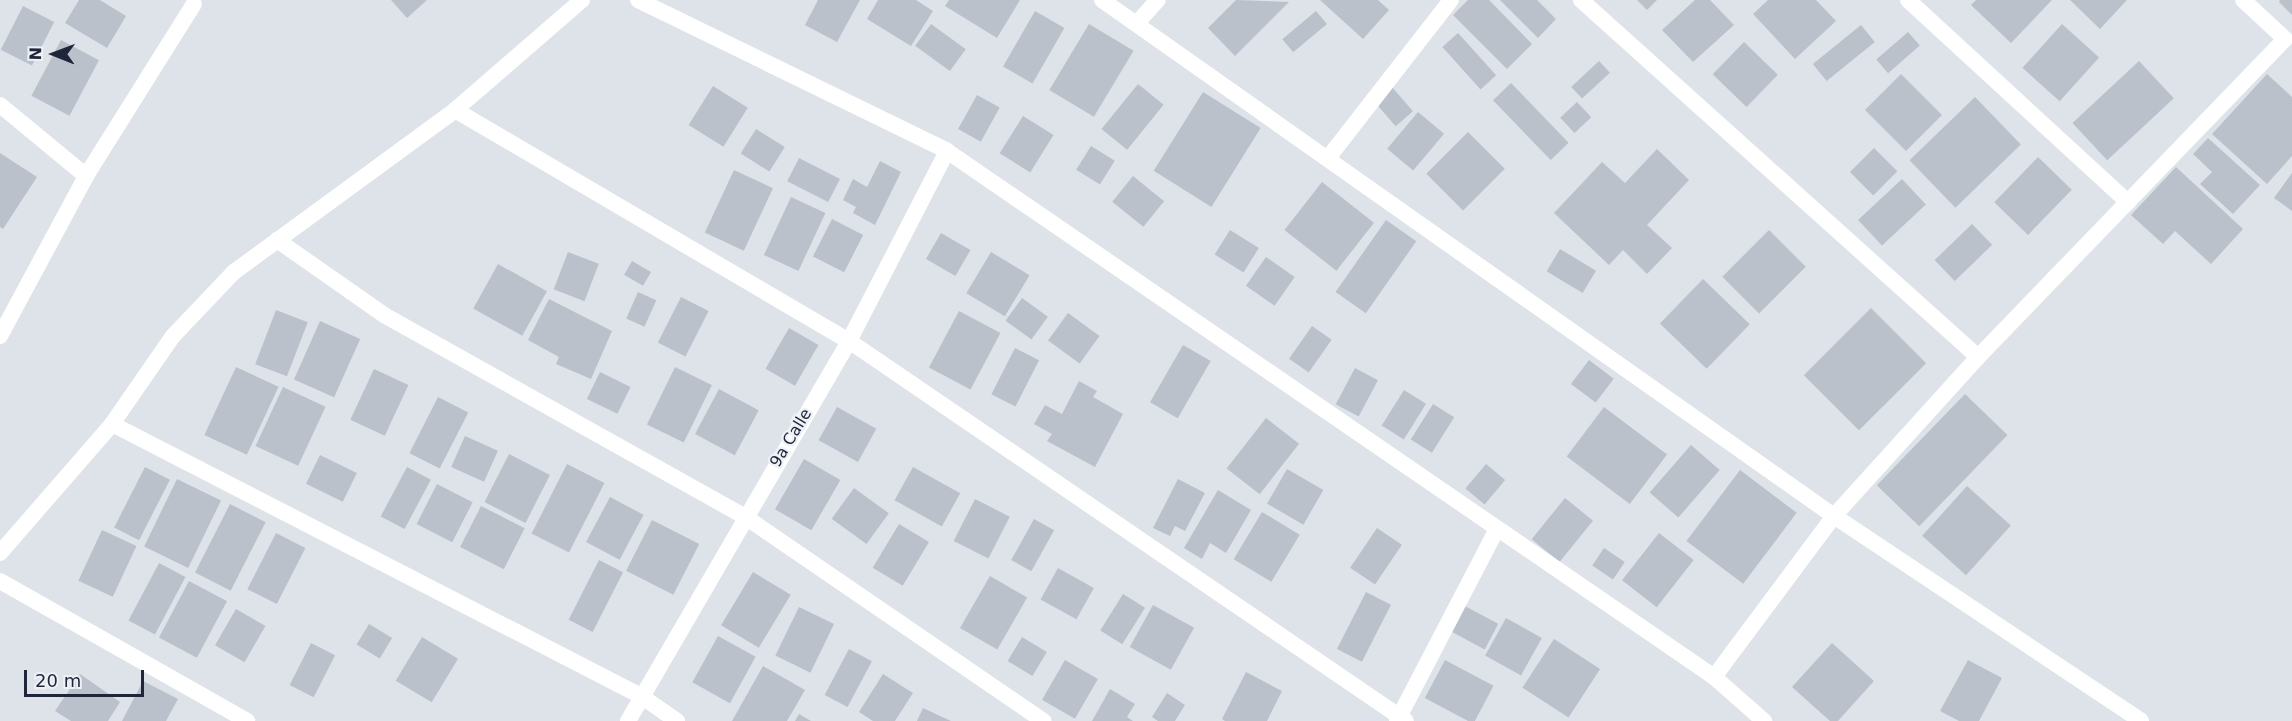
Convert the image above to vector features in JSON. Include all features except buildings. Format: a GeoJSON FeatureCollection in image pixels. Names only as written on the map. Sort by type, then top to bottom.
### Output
{"type":"FeatureCollection","features":[{"type":"Feature","properties":{"kind":"street"},"geometry":{"type":"LineString","coordinates":[[0,553],[112,424],[173,336],[234,272],[455,110],[582,0]]}},
{"type":"Feature","properties":{"kind":"street"},"geometry":{"type":"LineString","coordinates":[[638,0],[947,151],[1714,677],[1764,721]]}},
{"type":"Feature","properties":{"kind":"street"},"geometry":{"type":"LineString","coordinates":[[1102,0],[1834,516],[2141,721]]}},
{"type":"Feature","properties":{"kind":"street"},"geometry":{"type":"LineString","coordinates":[[1137,23],[1158,0]]}},
{"type":"Feature","properties":{"kind":"street"},"geometry":{"type":"LineString","coordinates":[[1328,158],[1451,0]]}},
{"type":"Feature","properties":{"kind":"street"},"geometry":{"type":"LineString","coordinates":[[1581,0],[1978,357]]}},
{"type":"Feature","properties":{"kind":"street"},"geometry":{"type":"LineString","coordinates":[[1908,0],[2128,202]]}},
{"type":"Feature","properties":{"kind":"street"},"geometry":{"type":"LineString","coordinates":[[1714,677],[1834,516],[1978,357],[2285,39],[2243,0]]}},
{"type":"Feature","properties":{"kind":"street"},"geometry":{"type":"LineString","coordinates":[[0,336],[86,176],[197,1]]}},
{"type":"Feature","properties":{"kind":"street"},"geometry":{"type":"LineString","coordinates":[[455,110],[849,341],[1401,720],[1497,529]]}},
{"type":"Feature","properties":{"kind":"street"},"geometry":{"type":"LineString","coordinates":[[2,111],[86,176]]}},
{"type":"Feature","properties":{"kind":"street","name":"9a Calle"},"geometry":{"type":"LineString","coordinates":[[628,721],[744,516],[849,341],[947,151]]}},
{"type":"Feature","properties":{"kind":"street"},"geometry":{"type":"LineString","coordinates":[[277,240],[384,315],[744,516],[1043,721]]}},
{"type":"Feature","properties":{"kind":"street"},"geometry":{"type":"LineString","coordinates":[[112,424],[641,696],[678,721]]}},
{"type":"Feature","properties":{"kind":"street"},"geometry":{"type":"LineString","coordinates":[[0,581],[247,721]]}}]}
